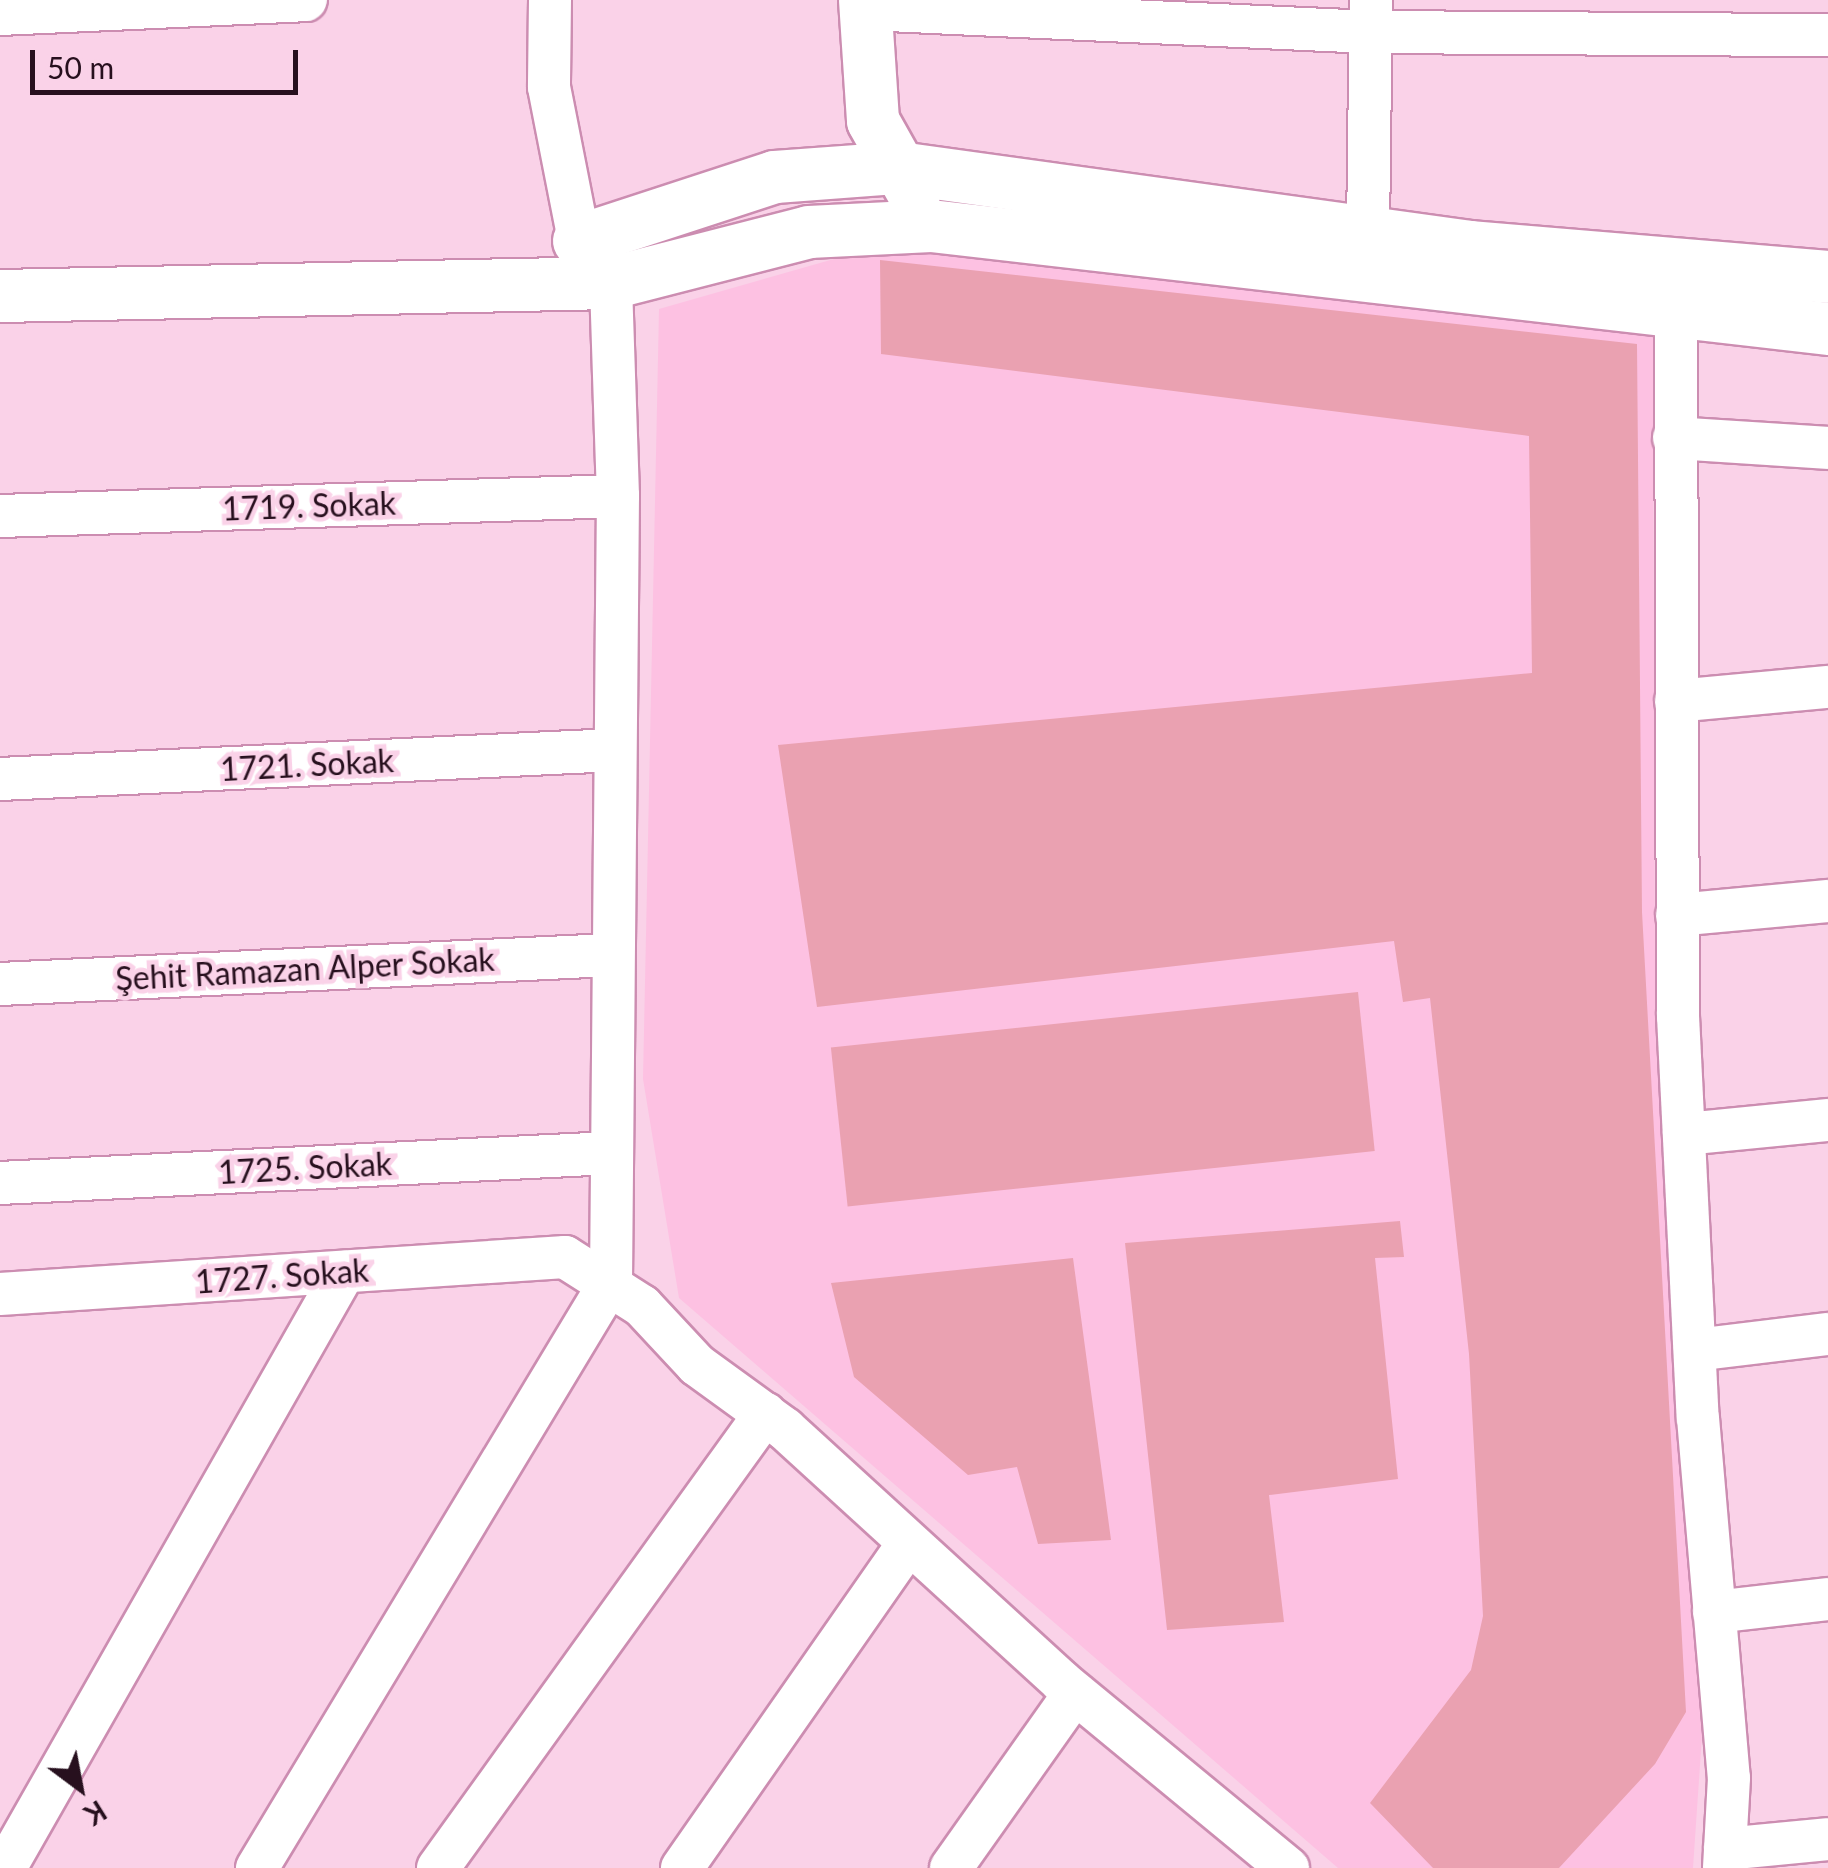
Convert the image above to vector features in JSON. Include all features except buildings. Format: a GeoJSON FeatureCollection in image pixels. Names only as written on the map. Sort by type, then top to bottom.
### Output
{"type":"FeatureCollection","features":[{"type":"Feature","properties":{"kind":"street"},"geometry":{"type":"LineString","coordinates":[[0,14],[306,0]]}},
{"type":"Feature","properties":{"kind":"street"},"geometry":{"type":"LineString","coordinates":[[258,1868],[611,1281],[610,955],[618,496],[593,268],[549,87],[550,0]]}},
{"type":"Feature","properties":{"kind":"street"},"geometry":{"type":"LineString","coordinates":[[931,226],[873,121],[866,5],[1371,16],[1828,34]]}},
{"type":"Feature","properties":{"kind":"street"},"geometry":{"type":"LineString","coordinates":[[1368,234],[1371,16]]}},
{"type":"Feature","properties":{"kind":"street"},"geometry":{"type":"LineString","coordinates":[[593,268],[776,177],[899,168],[1368,234],[1828,277]]}},
{"type":"Feature","properties":{"kind":"street"},"geometry":{"type":"LineString","coordinates":[[0,296],[593,268],[809,232],[931,226],[1676,316],[1828,329]]}},
{"type":"Feature","properties":{"kind":"street"},"geometry":{"type":"LineString","coordinates":[[1676,316],[1677,915],[1695,1350],[1729,1778],[1724,1858],[1828,1839]]}},
{"type":"Feature","properties":{"kind":"street"},"geometry":{"type":"LineString","coordinates":[[1674,438],[1828,448]]}},
{"type":"Feature","properties":{"kind":"street","name":"1719. Sokak"},"geometry":{"type":"LineString","coordinates":[[0,516],[618,496]]}},
{"type":"Feature","properties":{"kind":"street"},"geometry":{"type":"LineString","coordinates":[[1676,701],[1828,687]]}},
{"type":"Feature","properties":{"kind":"street","name":"1721. Sokak"},"geometry":{"type":"LineString","coordinates":[[0,779],[614,750]]}},
{"type":"Feature","properties":{"kind":"street"},"geometry":{"type":"LineString","coordinates":[[1677,915],[1828,902]]}},
{"type":"Feature","properties":{"kind":"street","name":"Şehit Ramazan Alper Sokak"},"geometry":{"type":"LineString","coordinates":[[0,984],[610,955]]}},
{"type":"Feature","properties":{"kind":"street"},"geometry":{"type":"LineString","coordinates":[[1684,1134],[1828,1120]]}},
{"type":"Feature","properties":{"kind":"street","name":"1725. Sokak"},"geometry":{"type":"LineString","coordinates":[[0,1183],[610,1153]]}},
{"type":"Feature","properties":{"kind":"street","name":"1727. Sokak"},"geometry":{"type":"LineString","coordinates":[[0,1294],[564,1257],[611,1281]]}},
{"type":"Feature","properties":{"kind":"street"},"geometry":{"type":"LineString","coordinates":[[5,1868],[344,1272]]}},
{"type":"Feature","properties":{"kind":"street"},"geometry":{"type":"LineString","coordinates":[[611,1281],[697,1364],[765,1414],[1260,1859]]}},
{"type":"Feature","properties":{"kind":"street"},"geometry":{"type":"LineString","coordinates":[[1695,1350],[1828,1334]]}},
{"type":"Feature","properties":{"kind":"street"},"geometry":{"type":"LineString","coordinates":[[438,1868],[765,1414]]}},
{"type":"Feature","properties":{"kind":"street"},"geometry":{"type":"LineString","coordinates":[[682,1868],[909,1543]]}},
{"type":"Feature","properties":{"kind":"street"},"geometry":{"type":"LineString","coordinates":[[1714,1612],[1828,1599]]}},
{"type":"Feature","properties":{"kind":"street"},"geometry":{"type":"LineString","coordinates":[[950,1868],[1074,1693]]}},
{"type":"Feature","properties":{"kind":"shaded area"},"geometry":{"type":"Polygon","coordinates":[[[890,243],[1653,334],[1655,966],[1703,1721],[1693,1868],[1338,1868],[679,1298],[643,1079],[659,309],[890,243]]]}}]}
